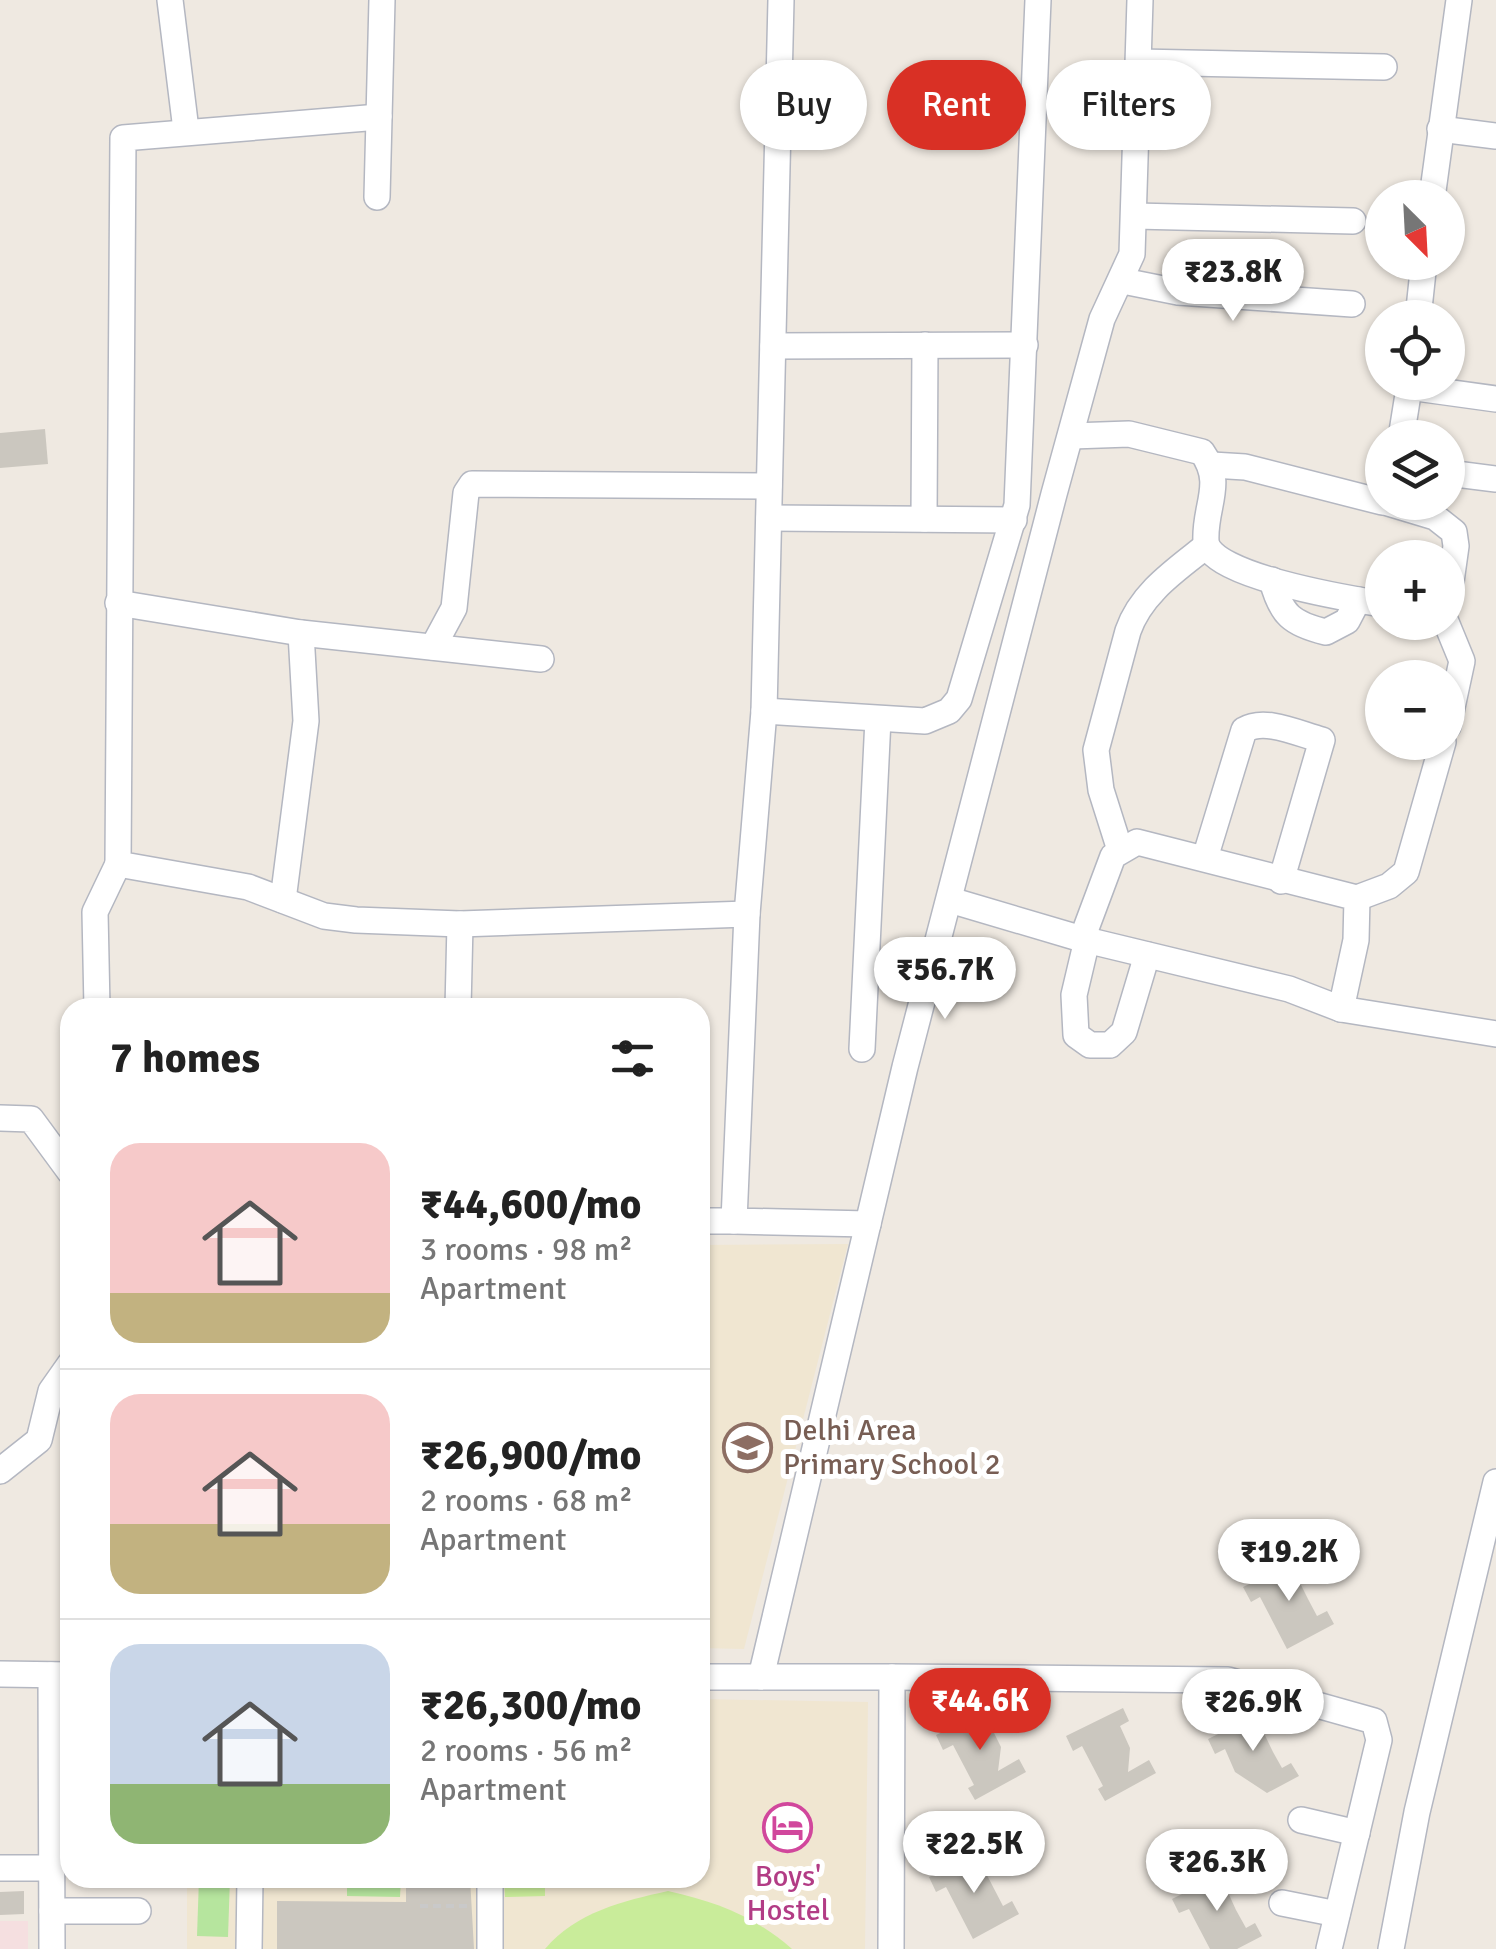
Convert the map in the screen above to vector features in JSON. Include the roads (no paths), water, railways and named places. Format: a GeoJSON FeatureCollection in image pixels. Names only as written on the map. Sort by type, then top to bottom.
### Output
{"type":"FeatureCollection","features":[{"type":"Feature","properties":{"kind":"street"},"geometry":{"type":"LineString","coordinates":[[170,0],[186,130]]}},
{"type":"Feature","properties":{"kind":"street"},"geometry":{"type":"LineString","coordinates":[[377,198],[382,0]]}},
{"type":"Feature","properties":{"kind":"street"},"geometry":{"type":"LineString","coordinates":[[734,1221],[747,914],[764,712],[781,0]]}},
{"type":"Feature","properties":{"kind":"street"},"geometry":{"type":"LineString","coordinates":[[764,712],[878,719],[937,718],[959,699],[1014,520],[1026,345],[1038,0]]}},
{"type":"Feature","properties":{"kind":"street"},"geometry":{"type":"LineString","coordinates":[[1139,60],[1140,0]]}},
{"type":"Feature","properties":{"kind":"street"},"geometry":{"type":"LineString","coordinates":[[1434,180],[1459,0]]}},
{"type":"Feature","properties":{"kind":"street"},"geometry":{"type":"LineString","coordinates":[[1211,63],[1384,67]]}},
{"type":"Feature","properties":{"kind":"street"},"geometry":{"type":"LineString","coordinates":[[98,998],[95,912],[118,864],[124,138],[186,130],[379,118]]}},
{"type":"Feature","properties":{"kind":"street"},"geometry":{"type":"LineString","coordinates":[[1440,129],[1496,136]]}},
{"type":"Feature","properties":{"kind":"street"},"geometry":{"type":"LineString","coordinates":[[762,1677],[868,1224],[950,900],[1102,319],[1132,254],[1137,150]]}},
{"type":"Feature","properties":{"kind":"street"},"geometry":{"type":"LineString","coordinates":[[1135,216],[1353,221]]}},
{"type":"Feature","properties":{"kind":"street"},"geometry":{"type":"LineString","coordinates":[[1122,282],[1178,292],[1352,304]]}},
{"type":"Feature","properties":{"kind":"street"},"geometry":{"type":"LineString","coordinates":[[924,519],[925,345]]}},
{"type":"Feature","properties":{"kind":"street"},"geometry":{"type":"LineString","coordinates":[[773,346],[1026,345]]}},
{"type":"Feature","properties":{"kind":"street"},"geometry":{"type":"LineString","coordinates":[[1465,395],[1496,400]]}},
{"type":"Feature","properties":{"kind":"street"},"geometry":{"type":"LineString","coordinates":[[1072,436],[1129,434],[1202,452],[1212,464],[1216,485],[1206,546],[1162,582],[1132,617],[1096,750],[1101,790],[1120,850]]}},
{"type":"Feature","properties":{"kind":"street"},"geometry":{"type":"LineString","coordinates":[[1212,464],[1245,467],[1365,497]]}},
{"type":"Feature","properties":{"kind":"street"},"geometry":{"type":"LineString","coordinates":[[1465,474],[1496,479]]}},
{"type":"Feature","properties":{"kind":"street"},"geometry":{"type":"LineString","coordinates":[[434,647],[454,608],[466,493],[472,484],[769,486]]}},
{"type":"Feature","properties":{"kind":"street"},"geometry":{"type":"LineString","coordinates":[[769,518],[1014,520]]}},
{"type":"Feature","properties":{"kind":"street"},"geometry":{"type":"LineString","coordinates":[[1438,520],[1454,532],[1455,540]]}},
{"type":"Feature","properties":{"kind":"street"},"geometry":{"type":"LineString","coordinates":[[1206,546],[1214,558],[1272,580],[1365,601]]}},
{"type":"Feature","properties":{"kind":"street"},"geometry":{"type":"LineString","coordinates":[[1272,580],[1284,616],[1314,630],[1326,632],[1347,622],[1365,606]]}},
{"type":"Feature","properties":{"kind":"street"},"geometry":{"type":"LineString","coordinates":[[118,603],[301,633],[542,660]]}},
{"type":"Feature","properties":{"kind":"street"},"geometry":{"type":"LineString","coordinates":[[282,900],[294,835],[306,721],[301,633]]}},
{"type":"Feature","properties":{"kind":"street"},"geometry":{"type":"LineString","coordinates":[[862,1049],[878,719]]}},
{"type":"Feature","properties":{"kind":"street"},"geometry":{"type":"LineString","coordinates":[[1205,858],[1244,730],[1252,724],[1269,726],[1322,740],[1282,880]]}},
{"type":"Feature","properties":{"kind":"street"},"geometry":{"type":"LineString","coordinates":[[1147,955],[1124,1032],[1110,1044],[1090,1045],[1076,1035],[1072,1014],[1084,940],[1113,856],[1120,850],[1138,842],[1357,898],[1389,886],[1406,872],[1438,760]]}},
{"type":"Feature","properties":{"kind":"street"},"geometry":{"type":"LineString","coordinates":[[118,864],[248,887],[324,916],[356,920],[460,924],[747,914]]}},
{"type":"Feature","properties":{"kind":"street"},"geometry":{"type":"LineString","coordinates":[[1341,1008],[1356,940],[1357,898]]}},
{"type":"Feature","properties":{"kind":"street"},"geometry":{"type":"LineString","coordinates":[[950,900],[1084,940],[1290,989],[1341,1008],[1496,1034]]}},
{"type":"Feature","properties":{"kind":"street"},"geometry":{"type":"LineString","coordinates":[[458,998],[460,924]]}},
{"type":"Feature","properties":{"kind":"street"},"geometry":{"type":"LineString","coordinates":[[0,1118],[32,1119],[60,1158]]}},
{"type":"Feature","properties":{"kind":"street"},"geometry":{"type":"LineString","coordinates":[[710,1222],[868,1224]]}},
{"type":"Feature","properties":{"kind":"street"},"geometry":{"type":"LineString","coordinates":[[0,1471],[39,1440],[51,1390],[60,1378]]}},
{"type":"Feature","properties":{"kind":"street"},"geometry":{"type":"LineString","coordinates":[[1391,1949],[1416,1812],[1496,1482]]}},
{"type":"Feature","properties":{"kind":"street"},"geometry":{"type":"LineString","coordinates":[[0,1674],[60,1675],[60,1778]]}},
{"type":"Feature","properties":{"kind":"street"},"geometry":{"type":"LineString","coordinates":[[710,1677],[1228,1680],[1374,1721],[1380,1730],[1329,1949]]}},
{"type":"Feature","properties":{"kind":"street"},"geometry":{"type":"LineString","coordinates":[[892,1677],[892,1949]]}},
{"type":"Feature","properties":{"kind":"street"},"geometry":{"type":"LineString","coordinates":[[1302,1820],[1357,1833]]}},
{"type":"Feature","properties":{"kind":"street"},"geometry":{"type":"LineString","coordinates":[[52,1949],[51,1868],[60,1839]]}},
{"type":"Feature","properties":{"kind":"street"},"geometry":{"type":"LineString","coordinates":[[0,1868],[51,1868]]}},
{"type":"Feature","properties":{"kind":"street"},"geometry":{"type":"LineString","coordinates":[[249,1949],[250,1888]]}},
{"type":"Feature","properties":{"kind":"street"},"geometry":{"type":"LineString","coordinates":[[490,1888],[490,1949]]}},
{"type":"Feature","properties":{"kind":"street"},"geometry":{"type":"LineString","coordinates":[[1282,1903],[1338,1914]]}},
{"type":"Feature","properties":{"kind":"street"},"geometry":{"type":"LineString","coordinates":[[52,1911],[138,1911]]}},
{"type":"Feature","properties":{"kind":"place","name":"Delhi Area Primary School 2"},"geometry":{"type":"Point","coordinates":[748,1447]}},
{"type":"Feature","properties":{"kind":"place","name":"Boys' Hostel"},"geometry":{"type":"Point","coordinates":[788,1827]}}]}
